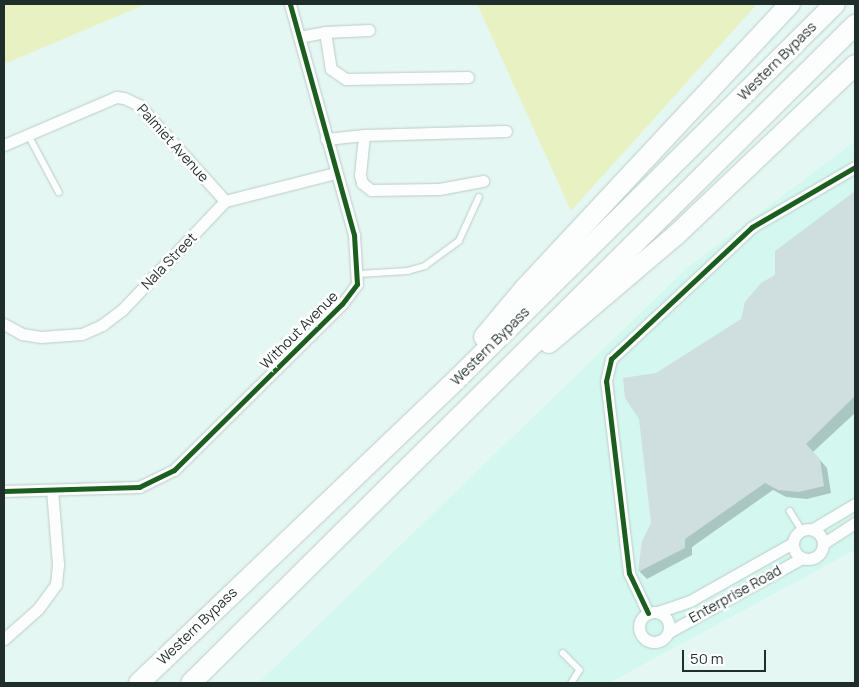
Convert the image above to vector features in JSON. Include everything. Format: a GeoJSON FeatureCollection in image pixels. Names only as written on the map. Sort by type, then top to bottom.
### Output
{"type":"FeatureCollection","features":[{"type":"Feature","properties":{"kind":"highway"},"geometry":{"type":"LineString","coordinates":[[450,386],[480,341],[526,287],[790,4]]}},
{"type":"Feature","properties":{"kind":"highway","name":"Western Bypass"},"geometry":{"type":"LineString","coordinates":[[139,683],[450,386],[835,4]]}},
{"type":"Feature","properties":{"kind":"highway","name":"Western Bypass"},"geometry":{"type":"LineString","coordinates":[[191,683],[855,26]]}},
{"type":"Feature","properties":{"kind":"highway"},"geometry":{"type":"LineString","coordinates":[[460,415],[573,324],[676,234],[855,65]]}},
{"type":"Feature","properties":{"kind":"street"},"geometry":{"type":"LineString","coordinates":[[290,4],[326,140],[354,235],[358,274]]}},
{"type":"Feature","properties":{"kind":"street"},"geometry":{"type":"LineString","coordinates":[[299,37],[325,32],[369,30]]}},
{"type":"Feature","properties":{"kind":"street"},"geometry":{"type":"LineString","coordinates":[[325,32],[329,64],[340,78],[468,78]]}},
{"type":"Feature","properties":{"kind":"street","name":"Palmiet Avenue"},"geometry":{"type":"LineString","coordinates":[[4,145],[116,96],[132,100],[225,201]]}},
{"type":"Feature","properties":{"kind":"street"},"geometry":{"type":"LineString","coordinates":[[326,140],[364,135],[506,131]]}},
{"type":"Feature","properties":{"kind":"street"},"geometry":{"type":"LineString","coordinates":[[364,135],[360,175],[362,182],[371,190],[438,189],[483,181]]}},
{"type":"Feature","properties":{"kind":"street"},"geometry":{"type":"LineString","coordinates":[[653,612],[639,624],[643,638],[657,642],[668,632],[667,618],[653,612],[629,573],[606,382],[611,359],[752,227],[855,167]]}},
{"type":"Feature","properties":{"kind":"street"},"geometry":{"type":"LineString","coordinates":[[225,201],[336,173]]}},
{"type":"Feature","properties":{"kind":"street","name":"Nala Street"},"geometry":{"type":"LineString","coordinates":[[4,324],[22,334],[42,337],[82,334],[102,325],[122,310],[225,201]]}},
{"type":"Feature","properties":{"kind":"street","name":"Without Avenue"},"geometry":{"type":"LineString","coordinates":[[4,491],[138,488],[174,470],[342,304],[357,284],[358,274]]}},
{"type":"Feature","properties":{"kind":"street"},"geometry":{"type":"LineString","coordinates":[[4,639],[38,609],[56,584],[58,564],[52,490]]}},
{"type":"Feature","properties":{"kind":"street"},"geometry":{"type":"LineString","coordinates":[[855,504],[795,537],[793,543],[795,551],[802,558],[816,557],[824,543],[855,523]]}},
{"type":"Feature","properties":{"kind":"street"},"geometry":{"type":"LineString","coordinates":[[808,530],[821,535],[824,543]]}},
{"type":"Feature","properties":{"kind":"street","name":"Enterprise Road"},"geometry":{"type":"LineString","coordinates":[[653,612],[690,601],[793,543]]}},
{"type":"Feature","properties":{"kind":"street","name":"Enterprise Road"},"geometry":{"type":"LineString","coordinates":[[668,632],[802,558]]}},
{"type":"Feature","properties":{"kind":"lane"},"geometry":{"type":"LineString","coordinates":[[28,134],[59,192]]}},
{"type":"Feature","properties":{"kind":"lane"},"geometry":{"type":"LineString","coordinates":[[358,274],[426,266],[459,241],[479,197]]}},
{"type":"Feature","properties":{"kind":"lane"},"geometry":{"type":"LineString","coordinates":[[790,511],[808,530]]}},
{"type":"Feature","properties":{"kind":"lane"},"geometry":{"type":"LineString","coordinates":[[563,652],[580,670],[572,683]]}},
{"type":"Feature","properties":{"kind":"shaded area"},"geometry":{"type":"Polygon","coordinates":[[[855,141],[855,550],[609,683],[258,683],[688,267],[855,141]]]}},
{"type":"Feature","properties":{"kind":"green space"},"geometry":{"type":"Polygon","coordinates":[[[4,4],[146,4],[4,64],[4,4]]]}},
{"type":"Feature","properties":{"kind":"green space"},"geometry":{"type":"Polygon","coordinates":[[[461,4],[757,4],[571,211],[478,6],[461,4]]]}},
{"type":"Feature","properties":{"kind":"building"},"geometry":{"type":"Polygon","coordinates":[[[855,191],[855,396],[806,444],[820,459],[824,486],[799,492],[778,490],[765,483],[685,539],[685,548],[638,572],[642,541],[651,523],[639,419],[625,398],[623,378],[656,373],[741,319],[745,302],[761,283],[775,275],[775,251],[855,191]]]}},
{"type":"Feature","properties":{"kind":"cycle path"},"geometry":{"type":"LineString","coordinates":[[4,491],[139,487],[174,470],[342,304],[357,284],[354,235],[290,4]]}},
{"type":"Feature","properties":{"kind":"cycle path"},"geometry":{"type":"LineString","coordinates":[[648,613],[629,573],[606,381],[611,359],[752,227],[855,167]]}}]}
